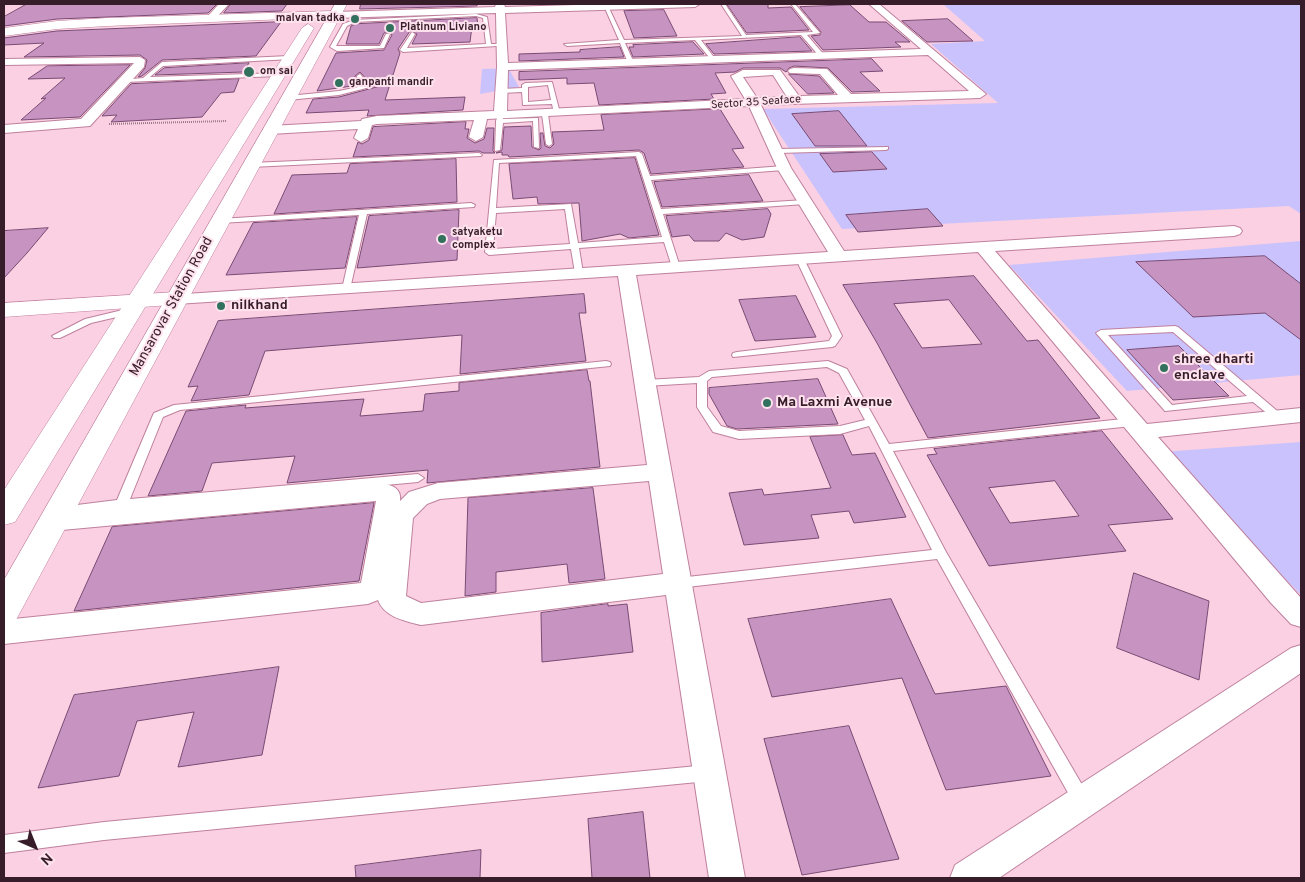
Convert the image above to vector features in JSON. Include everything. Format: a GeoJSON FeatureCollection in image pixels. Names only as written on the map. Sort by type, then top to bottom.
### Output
{"type":"FeatureCollection","features":[{"type":"Feature","properties":{"kind":"main road"},"geometry":{"type":"LineString","coordinates":[[4,32],[35,27],[107,22],[210,19],[329,9]]}},
{"type":"Feature","properties":{"kind":"main road","name":"Mansarovar Station Road"},"geometry":{"type":"LineString","coordinates":[[4,514],[284,66],[329,9]]}},
{"type":"Feature","properties":{"kind":"main road","name":"Mansarovar Station Road"},"geometry":{"type":"LineString","coordinates":[[4,610],[288,98],[329,9]]}},
{"type":"Feature","properties":{"kind":"main road"},"geometry":{"type":"LineString","coordinates":[[35,27],[55,13]]}},
{"type":"Feature","properties":{"kind":"main road"},"geometry":{"type":"LineString","coordinates":[[250,121],[273,125]]}},
{"type":"Feature","properties":{"kind":"main road"},"geometry":{"type":"LineString","coordinates":[[4,310],[134,306],[176,299]]}},
{"type":"Feature","properties":{"kind":"street"},"geometry":{"type":"LineString","coordinates":[[210,19],[224,4]]}},
{"type":"Feature","properties":{"kind":"street"},"geometry":{"type":"LineString","coordinates":[[329,9],[694,4]]}},
{"type":"Feature","properties":{"kind":"street","name":"Sector 35 Seaface"},"geometry":{"type":"LineString","coordinates":[[273,125],[366,126],[367,122],[377,120],[481,116],[499,118],[546,112],[752,100],[980,94],[874,4]]}},
{"type":"Feature","properties":{"kind":"street"},"geometry":{"type":"LineString","coordinates":[[499,6],[503,67],[499,118]]}},
{"type":"Feature","properties":{"kind":"street"},"geometry":{"type":"LineString","coordinates":[[503,67],[931,52]]}},
{"type":"Feature","properties":{"kind":"street"},"geometry":{"type":"LineString","coordinates":[[4,62],[140,60],[140,65],[85,123],[4,129]]}},
{"type":"Feature","properties":{"kind":"street"},"geometry":{"type":"LineString","coordinates":[[798,98],[786,75],[787,72],[823,71],[847,97]]}},
{"type":"Feature","properties":{"kind":"street"},"geometry":{"type":"LineString","coordinates":[[798,98],[776,72],[739,74],[737,76],[752,100],[778,151],[784,168],[840,256]]}},
{"type":"Feature","properties":{"kind":"street"},"geometry":{"type":"LineString","coordinates":[[476,137],[481,116]]}},
{"type":"Feature","properties":{"kind":"street"},"geometry":{"type":"LineString","coordinates":[[361,138],[366,126]]}},
{"type":"Feature","properties":{"kind":"street"},"geometry":{"type":"LineString","coordinates":[[176,299],[1234,231]]}},
{"type":"Feature","properties":{"kind":"street"},"geometry":{"type":"LineString","coordinates":[[982,247],[1301,616]]}},
{"type":"Feature","properties":{"kind":"street"},"geometry":{"type":"LineString","coordinates":[[626,270],[727,878]]}},
{"type":"Feature","properties":{"kind":"street"},"geometry":{"type":"LineString","coordinates":[[1136,427],[1301,415]]}},
{"type":"Feature","properties":{"kind":"street"},"geometry":{"type":"LineString","coordinates":[[659,472],[438,490],[418,498],[401,515],[392,601],[405,610],[421,614],[678,582]]}},
{"type":"Feature","properties":{"kind":"street"},"geometry":{"type":"LineString","coordinates":[[4,632],[368,593],[374,587],[389,495],[381,492],[54,517]]}},
{"type":"Feature","properties":{"kind":"street"},"geometry":{"type":"LineString","coordinates":[[968,878],[1301,658]]}},
{"type":"Feature","properties":{"kind":"lane"},"geometry":{"type":"LineString","coordinates":[[723,4],[745,37]]}},
{"type":"Feature","properties":{"kind":"lane"},"geometry":{"type":"LineString","coordinates":[[567,44],[817,33],[794,4]]}},
{"type":"Feature","properties":{"kind":"lane"},"geometry":{"type":"LineString","coordinates":[[606,6],[630,63]]}},
{"type":"Feature","properties":{"kind":"lane"},"geometry":{"type":"LineString","coordinates":[[388,35],[382,46],[337,49],[333,47],[345,25],[354,21],[476,15],[485,17],[489,46]]}},
{"type":"Feature","properties":{"kind":"lane"},"geometry":{"type":"LineString","coordinates":[[412,34],[403,50],[501,45]]}},
{"type":"Feature","properties":{"kind":"lane"},"geometry":{"type":"LineString","coordinates":[[803,34],[822,56]]}},
{"type":"Feature","properties":{"kind":"lane"},"geometry":{"type":"LineString","coordinates":[[698,39],[713,60]]}},
{"type":"Feature","properties":{"kind":"lane"},"geometry":{"type":"LineString","coordinates":[[145,79],[162,64],[284,66]]}},
{"type":"Feature","properties":{"kind":"lane"},"geometry":{"type":"LineString","coordinates":[[126,80],[284,66]]}},
{"type":"Feature","properties":{"kind":"lane"},"geometry":{"type":"LineString","coordinates":[[360,76],[360,80],[368,86]]}},
{"type":"Feature","properties":{"kind":"lane"},"geometry":{"type":"LineString","coordinates":[[537,146],[546,112],[550,83],[525,85],[525,104],[546,112]]}},
{"type":"Feature","properties":{"kind":"lane"},"geometry":{"type":"LineString","coordinates":[[288,98],[339,93],[380,84]]}},
{"type":"Feature","properties":{"kind":"lane"},"geometry":{"type":"LineString","coordinates":[[501,91],[525,90]]}},
{"type":"Feature","properties":{"kind":"lane"},"geometry":{"type":"LineString","coordinates":[[546,112],[549,144]]}},
{"type":"Feature","properties":{"kind":"lane"},"geometry":{"type":"LineString","coordinates":[[497,150],[499,118]]}},
{"type":"Feature","properties":{"kind":"lane"},"geometry":{"type":"LineString","coordinates":[[778,151],[886,148]]}},
{"type":"Feature","properties":{"kind":"lane"},"geometry":{"type":"LineString","coordinates":[[667,239],[489,252],[496,161],[639,154],[667,239],[676,267]]}},
{"type":"Feature","properties":{"kind":"lane"},"geometry":{"type":"LineString","coordinates":[[251,165],[479,155]]}},
{"type":"Feature","properties":{"kind":"lane"},"geometry":{"type":"LineString","coordinates":[[647,178],[784,168]]}},
{"type":"Feature","properties":{"kind":"lane"},"geometry":{"type":"LineString","coordinates":[[658,212],[805,202]]}},
{"type":"Feature","properties":{"kind":"lane"},"geometry":{"type":"LineString","coordinates":[[220,221],[471,205]]}},
{"type":"Feature","properties":{"kind":"lane"},"geometry":{"type":"LineString","coordinates":[[492,211],[568,206],[579,273]]}},
{"type":"Feature","properties":{"kind":"lane"},"geometry":{"type":"LineString","coordinates":[[346,289],[364,212]]}},
{"type":"Feature","properties":{"kind":"lane"},"geometry":{"type":"LineString","coordinates":[[737,355],[832,344],[837,336],[800,259]]}},
{"type":"Feature","properties":{"kind":"lane"},"geometry":{"type":"LineString","coordinates":[[56,336],[88,321],[134,306]]}},
{"type":"Feature","properties":{"kind":"lane"},"geometry":{"type":"LineString","coordinates":[[1256,398],[1169,409],[1101,333],[1175,329],[1256,398],[1278,417]]}},
{"type":"Feature","properties":{"kind":"lane"},"geometry":{"type":"LineString","coordinates":[[122,504],[158,415],[178,407],[606,364]]}},
{"type":"Feature","properties":{"kind":"lane"},"geometry":{"type":"LineString","coordinates":[[645,382],[702,380],[709,374],[828,364],[843,371],[886,448],[941,554],[1083,802]]}},
{"type":"Feature","properties":{"kind":"lane"},"geometry":{"type":"LineString","coordinates":[[702,380],[702,407],[717,428],[739,435],[840,430],[872,422]]}},
{"type":"Feature","properties":{"kind":"lane"},"geometry":{"type":"LineString","coordinates":[[886,448],[1136,427]]}},
{"type":"Feature","properties":{"kind":"lane"},"geometry":{"type":"LineString","coordinates":[[54,517],[122,504],[418,478]]}},
{"type":"Feature","properties":{"kind":"lane"},"geometry":{"type":"LineString","coordinates":[[678,582],[941,554]]}},
{"type":"Feature","properties":{"kind":"lane"},"geometry":{"type":"LineString","coordinates":[[4,844],[114,830],[709,773]]}},
{"type":"Feature","properties":{"kind":"path"},"geometry":{"type":"LineString","coordinates":[[85,123],[103,125],[250,121]]}},
{"type":"Feature","properties":{"kind":"shaded area"},"geometry":{"type":"Polygon","coordinates":[[[943,4],[1301,4],[1301,214],[1289,206],[842,229],[763,109],[998,103],[931,44],[985,41],[943,4]]]}},
{"type":"Feature","properties":{"kind":"shaded area"},"geometry":{"type":"Polygon","coordinates":[[[516,68],[510,71],[519,87],[480,94],[482,69],[516,68]]]}},
{"type":"Feature","properties":{"kind":"shaded area"},"geometry":{"type":"Polygon","coordinates":[[[1301,241],[1301,375],[1127,391],[1009,265],[1301,241]]]}},
{"type":"Feature","properties":{"kind":"shaded area"},"geometry":{"type":"Polygon","coordinates":[[[1301,442],[1301,595],[1161,452],[1301,442]]]}},
{"type":"Feature","properties":{"kind":"building"},"geometry":{"type":"Polygon","coordinates":[[[27,4],[217,4],[208,13],[57,19],[4,26],[4,17],[27,4]]]}},
{"type":"Feature","properties":{"kind":"building"},"geometry":{"type":"Polygon","coordinates":[[[231,4],[287,4],[282,11],[224,13],[231,4]]]}},
{"type":"Feature","properties":{"kind":"building"},"geometry":{"type":"Polygon","coordinates":[[[361,4],[477,4],[477,6],[360,9],[361,4]]]}},
{"type":"Feature","properties":{"kind":"building"},"geometry":{"type":"Polygon","coordinates":[[[727,4],[768,4],[768,8],[791,7],[809,30],[747,33],[727,4]]]}},
{"type":"Feature","properties":{"kind":"building"},"geometry":{"type":"Polygon","coordinates":[[[850,5],[869,22],[886,22],[910,42],[895,42],[901,47],[823,50],[811,36],[820,35],[821,32],[800,7],[850,5]]]}},
{"type":"Feature","properties":{"kind":"building"},"geometry":{"type":"Polygon","coordinates":[[[664,10],[677,36],[634,38],[624,11],[664,10]]]}},
{"type":"Feature","properties":{"kind":"building"},"geometry":{"type":"Polygon","coordinates":[[[477,18],[478,26],[472,26],[470,42],[412,44],[417,34],[410,31],[398,49],[400,53],[385,100],[465,97],[463,110],[367,116],[369,110],[306,113],[313,99],[339,97],[384,85],[380,80],[370,83],[360,72],[355,76],[359,85],[317,91],[336,53],[384,50],[392,35],[390,32],[384,33],[379,44],[346,44],[351,26],[355,24],[477,18]]]}},
{"type":"Feature","properties":{"kind":"building"},"geometry":{"type":"Polygon","coordinates":[[[948,19],[973,41],[927,42],[902,21],[948,19]]]}},
{"type":"Feature","properties":{"kind":"building"},"geometry":{"type":"Polygon","coordinates":[[[281,22],[256,56],[162,60],[138,77],[145,68],[147,60],[140,55],[24,57],[44,43],[4,45],[4,38],[57,31],[281,22]]]}},
{"type":"Feature","properties":{"kind":"building"},"geometry":{"type":"Polygon","coordinates":[[[800,37],[812,51],[714,54],[706,44],[800,37]]]}},
{"type":"Feature","properties":{"kind":"building"},"geometry":{"type":"Polygon","coordinates":[[[693,42],[704,54],[633,57],[629,47],[634,47],[633,45],[693,42]]]}},
{"type":"Feature","properties":{"kind":"building"},"geometry":{"type":"Polygon","coordinates":[[[620,47],[624,57],[519,61],[519,54],[580,52],[580,50],[620,47]]]}},
{"type":"Feature","properties":{"kind":"building"},"geometry":{"type":"Polygon","coordinates":[[[872,59],[883,71],[860,72],[880,91],[852,92],[828,68],[794,66],[786,72],[780,68],[743,68],[735,72],[715,73],[726,93],[711,94],[714,99],[599,105],[594,83],[567,84],[567,78],[519,80],[519,72],[872,59]]]}},
{"type":"Feature","properties":{"kind":"building"},"geometry":{"type":"Polygon","coordinates":[[[249,63],[243,72],[155,75],[164,68],[249,63]]]}},
{"type":"Feature","properties":{"kind":"building"},"geometry":{"type":"Polygon","coordinates":[[[130,65],[80,117],[21,120],[65,78],[28,79],[47,66],[130,65]]]}},
{"type":"Feature","properties":{"kind":"building"},"geometry":{"type":"Polygon","coordinates":[[[789,74],[819,76],[834,93],[808,94],[789,74]]]}},
{"type":"Feature","properties":{"kind":"building"},"geometry":{"type":"Polygon","coordinates":[[[239,79],[234,92],[221,93],[202,117],[111,122],[117,115],[102,116],[131,84],[239,79]]]}},
{"type":"Feature","properties":{"kind":"building"},"geometry":{"type":"Polygon","coordinates":[[[720,109],[744,148],[732,149],[744,167],[651,174],[644,153],[639,150],[509,157],[508,155],[502,155],[502,152],[496,153],[502,150],[504,127],[531,126],[532,147],[539,150],[541,148],[540,133],[543,133],[545,146],[550,148],[554,144],[552,132],[604,130],[601,115],[720,109]]]}},
{"type":"Feature","properties":{"kind":"building"},"geometry":{"type":"Polygon","coordinates":[[[839,111],[867,146],[815,146],[792,114],[839,111]]]}},
{"type":"Feature","properties":{"kind":"building"},"geometry":{"type":"Polygon","coordinates":[[[466,122],[465,129],[469,129],[467,138],[475,143],[484,139],[487,128],[494,128],[493,151],[495,153],[479,151],[353,157],[358,142],[362,144],[369,140],[373,127],[466,122]]]}},
{"type":"Feature","properties":{"kind":"building"},"geometry":{"type":"Polygon","coordinates":[[[872,152],[887,169],[833,172],[820,154],[872,152]]]}},
{"type":"Feature","properties":{"kind":"building"},"geometry":{"type":"Polygon","coordinates":[[[635,158],[659,235],[629,238],[620,234],[582,241],[579,203],[538,204],[537,197],[513,199],[509,164],[635,158]]]}},
{"type":"Feature","properties":{"kind":"building"},"geometry":{"type":"Polygon","coordinates":[[[456,159],[457,202],[274,214],[292,175],[347,173],[350,164],[456,159]]]}},
{"type":"Feature","properties":{"kind":"building"},"geometry":{"type":"Polygon","coordinates":[[[749,175],[763,201],[662,207],[654,182],[749,175]]]}},
{"type":"Feature","properties":{"kind":"building"},"geometry":{"type":"Polygon","coordinates":[[[768,209],[771,214],[764,237],[742,240],[726,233],[719,241],[694,241],[689,235],[672,237],[666,216],[768,209]]]}},
{"type":"Feature","properties":{"kind":"building"},"geometry":{"type":"Polygon","coordinates":[[[928,209],[943,226],[858,232],[846,215],[928,209]]]}},
{"type":"Feature","properties":{"kind":"building","name":"satyaketu complex"},"geometry":{"type":"Polygon","coordinates":[[[459,210],[457,260],[357,268],[369,216],[459,210]]]}},
{"type":"Feature","properties":{"kind":"building"},"geometry":{"type":"Polygon","coordinates":[[[357,217],[345,268],[226,275],[253,223],[357,217]]]}},
{"type":"Feature","properties":{"kind":"building"},"geometry":{"type":"Polygon","coordinates":[[[48,228],[27,253],[4,278],[4,231],[48,228]]]}},
{"type":"Feature","properties":{"kind":"building"},"geometry":{"type":"Polygon","coordinates":[[[1265,256],[1301,284],[1301,340],[1265,313],[1193,317],[1136,262],[1265,256]]]}},
{"type":"Feature","properties":{"kind":"building"},"geometry":{"type":"Polygon","coordinates":[[[974,276],[1027,341],[1038,340],[1100,418],[928,438],[877,343],[843,285],[974,276]],[[949,300],[894,304],[922,348],[982,344],[949,300]]]}},
{"type":"Feature","properties":{"kind":"building"},"geometry":{"type":"Polygon","coordinates":[[[584,294],[586,313],[579,313],[586,361],[460,374],[462,335],[265,351],[249,395],[191,401],[198,386],[188,387],[218,321],[584,294]]]}},
{"type":"Feature","properties":{"kind":"building"},"geometry":{"type":"Polygon","coordinates":[[[796,296],[816,337],[755,341],[739,300],[796,296]]]}},
{"type":"Feature","properties":{"kind":"building","name":"shree dharti enclave"},"geometry":{"type":"Polygon","coordinates":[[[1179,346],[1229,396],[1173,400],[1127,350],[1179,346]]]}},
{"type":"Feature","properties":{"kind":"building"},"geometry":{"type":"Polygon","coordinates":[[[587,370],[590,381],[600,467],[427,483],[428,470],[287,483],[295,456],[212,463],[202,491],[148,496],[186,411],[246,405],[245,408],[364,399],[360,416],[423,411],[425,394],[459,391],[459,383],[587,370]]]}},
{"type":"Feature","properties":{"kind":"building","name":"Ma Laxmi Avenue"},"geometry":{"type":"Polygon","coordinates":[[[818,379],[838,424],[737,429],[727,426],[709,394],[709,388],[818,379]]]}},
{"type":"Feature","properties":{"kind":"building"},"geometry":{"type":"Polygon","coordinates":[[[1102,431],[1173,519],[1108,525],[1126,551],[989,566],[927,455],[937,454],[934,449],[1102,431]],[[1055,481],[989,488],[1010,523],[1079,516],[1055,481]]]}},
{"type":"Feature","properties":{"kind":"building"},"geometry":{"type":"Polygon","coordinates":[[[843,435],[852,455],[875,453],[906,517],[854,523],[849,511],[811,515],[819,538],[744,545],[729,493],[762,489],[764,495],[831,488],[810,437],[843,435]]]}},
{"type":"Feature","properties":{"kind":"building"},"geometry":{"type":"Polygon","coordinates":[[[593,488],[605,579],[569,583],[567,564],[496,572],[496,592],[465,596],[468,498],[593,488]]]}},
{"type":"Feature","properties":{"kind":"building"},"geometry":{"type":"Polygon","coordinates":[[[374,503],[359,581],[74,611],[112,527],[374,503]]]}},
{"type":"Feature","properties":{"kind":"building"},"geometry":{"type":"Polygon","coordinates":[[[1134,573],[1209,601],[1199,680],[1117,648],[1134,573]]]}},
{"type":"Feature","properties":{"kind":"building"},"geometry":{"type":"Polygon","coordinates":[[[891,599],[935,694],[1006,686],[1051,776],[946,790],[902,678],[772,697],[748,619],[891,599]]]}},
{"type":"Feature","properties":{"kind":"building"},"geometry":{"type":"Polygon","coordinates":[[[608,604],[608,606],[627,604],[633,652],[542,662],[541,613],[608,604]]]}},
{"type":"Feature","properties":{"kind":"building"},"geometry":{"type":"Polygon","coordinates":[[[279,667],[262,755],[178,767],[194,712],[137,721],[119,776],[38,788],[74,695],[279,667]]]}},
{"type":"Feature","properties":{"kind":"building"},"geometry":{"type":"Polygon","coordinates":[[[849,726],[899,859],[802,875],[764,739],[849,726]]]}},
{"type":"Feature","properties":{"kind":"building"},"geometry":{"type":"Polygon","coordinates":[[[643,812],[650,878],[592,878],[588,819],[643,812]]]}},
{"type":"Feature","properties":{"kind":"building"},"geometry":{"type":"Polygon","coordinates":[[[481,850],[480,878],[356,878],[355,866],[481,850]]]}},
{"type":"Feature","properties":{"kind":"place","name":"malvan tadka"},"geometry":{"type":"Point","coordinates":[355,19]}},
{"type":"Feature","properties":{"kind":"place","name":"Platinum Liviano"},"geometry":{"type":"Point","coordinates":[390,28]}},
{"type":"Feature","properties":{"kind":"place","name":"om sai"},"geometry":{"type":"Point","coordinates":[249,72]}},
{"type":"Feature","properties":{"kind":"place","name":"ganpanti mandir"},"geometry":{"type":"Point","coordinates":[339,83]}},
{"type":"Feature","properties":{"kind":"place","name":"satyaketu complex"},"geometry":{"type":"Point","coordinates":[442,239]}},
{"type":"Feature","properties":{"kind":"place","name":"nilkhand"},"geometry":{"type":"Point","coordinates":[221,306]}},
{"type":"Feature","properties":{"kind":"place","name":"shree dharti enclave"},"geometry":{"type":"Point","coordinates":[1164,368]}},
{"type":"Feature","properties":{"kind":"place","name":"Ma Laxmi Avenue"},"geometry":{"type":"Point","coordinates":[767,403]}}]}
